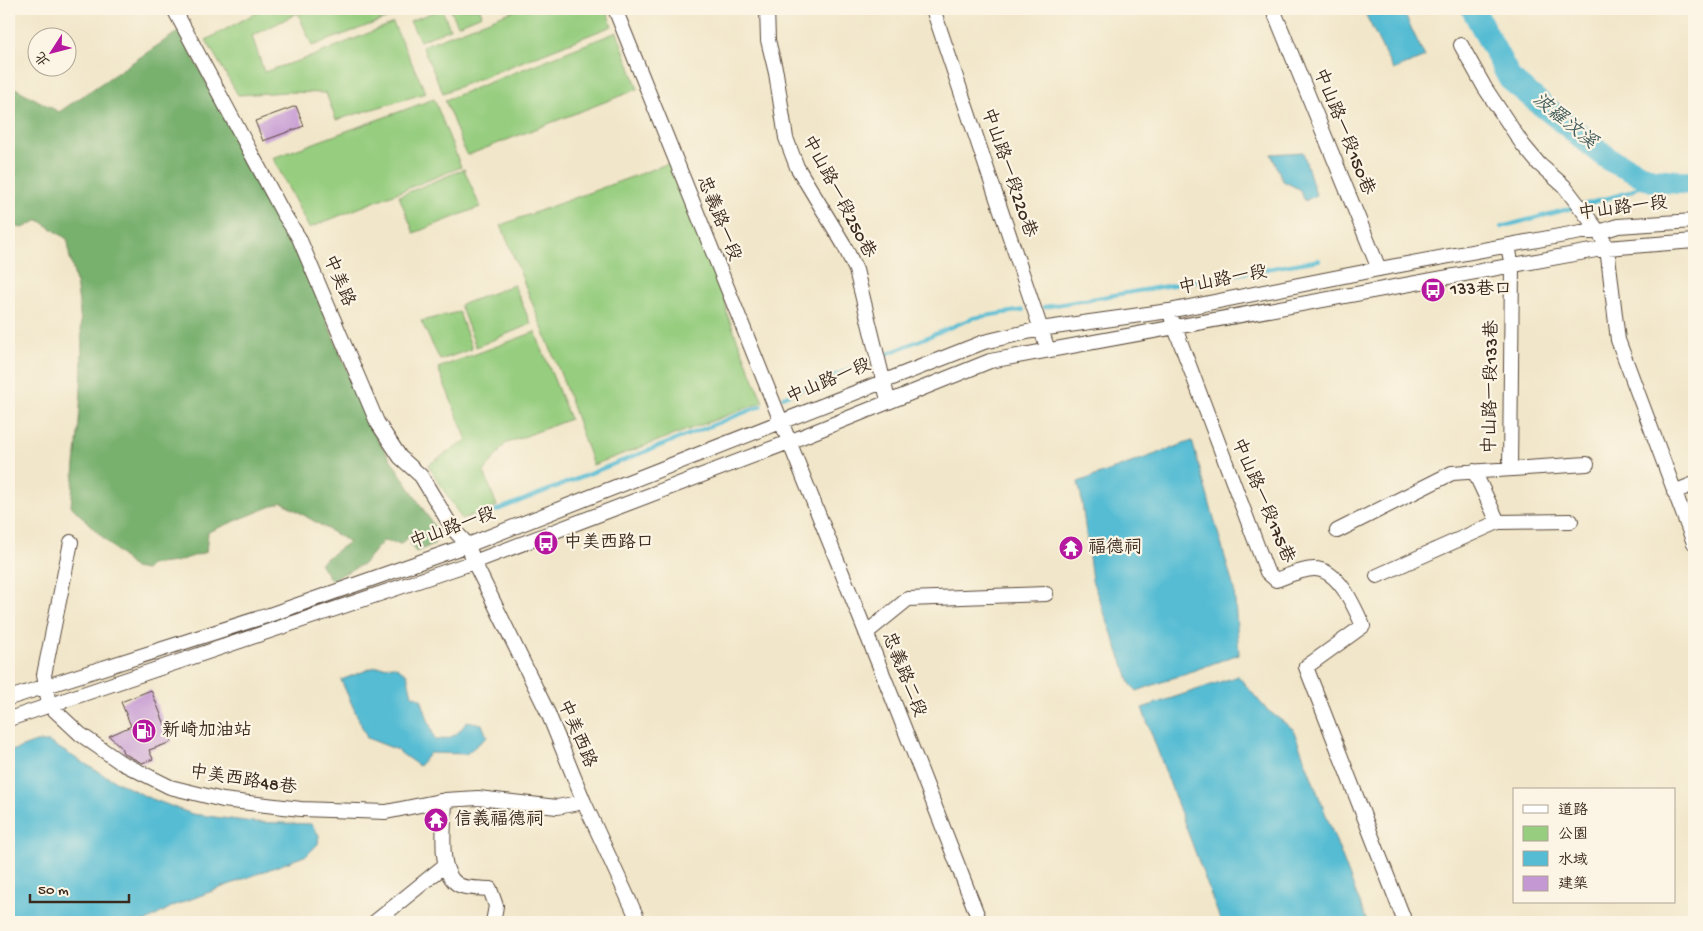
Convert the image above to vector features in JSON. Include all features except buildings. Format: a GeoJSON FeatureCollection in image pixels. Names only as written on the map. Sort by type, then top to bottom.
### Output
{"type":"FeatureCollection","features":[{"type":"Feature","properties":{"kind":"street","name":"中美路"},"geometry":{"type":"LineString","coordinates":[[174,9],[278,204],[299,238],[377,422],[400,457],[421,476],[453,529],[468,545],[474,562]]}},
{"type":"Feature","properties":{"kind":"street","name":"忠義路一段"},"geometry":{"type":"LineString","coordinates":[[615,9],[789,442]]}},
{"type":"Feature","properties":{"kind":"street","name":"中山路一段250巷"},"geometry":{"type":"LineString","coordinates":[[767,9],[768,40],[776,73],[786,138],[797,167],[817,197],[856,270],[888,400]]}},
{"type":"Feature","properties":{"kind":"street","name":"中山路一段220巷"},"geometry":{"type":"LineString","coordinates":[[933,9],[1048,350]]}},
{"type":"Feature","properties":{"kind":"street","name":"中山路一段150巷"},"geometry":{"type":"LineString","coordinates":[[1274,9],[1379,269]]}},
{"type":"Feature","properties":{"kind":"street"},"geometry":{"type":"LineString","coordinates":[[1460,45],[1484,88],[1523,145],[1539,164],[1564,186],[1599,232],[1607,248],[1618,340],[1694,543]]}},
{"type":"Feature","properties":{"kind":"street","name":"中山路一段"},"geometry":{"type":"LineString","coordinates":[[9,698],[269,615],[468,545],[984,342],[1040,329],[1169,311],[1379,269],[1582,232],[1599,232],[1618,226],[1694,221]]}},
{"type":"Feature","properties":{"kind":"street","name":"中山路一段"},"geometry":{"type":"LineString","coordinates":[[9,719],[474,562],[789,442],[888,400],[990,361],[1607,248],[1694,241]]}},
{"type":"Feature","properties":{"kind":"street","name":"中山路一段133巷"},"geometry":{"type":"LineString","coordinates":[[1508,246],[1512,266],[1510,469]]}},
{"type":"Feature","properties":{"kind":"street","name":"中山路一段175巷"},"geometry":{"type":"LineString","coordinates":[[1169,311],[1173,327],[1267,572],[1276,580],[1314,569],[1327,572],[1350,596],[1363,626],[1306,667],[1405,922]]}},
{"type":"Feature","properties":{"kind":"street","name":"忠義路二段"},"geometry":{"type":"LineString","coordinates":[[789,442],[980,922]]}},
{"type":"Feature","properties":{"kind":"street"},"geometry":{"type":"LineString","coordinates":[[1337,531],[1452,473],[1587,464]]}},
{"type":"Feature","properties":{"kind":"street","name":"中山路一段133巷"},"geometry":{"type":"LineString","coordinates":[[1474,471],[1498,522]]}},
{"type":"Feature","properties":{"kind":"street"},"geometry":{"type":"LineString","coordinates":[[1674,492],[1694,484]]}},
{"type":"Feature","properties":{"kind":"street"},"geometry":{"type":"LineString","coordinates":[[1376,576],[1498,522],[1571,522]]}},
{"type":"Feature","properties":{"kind":"street"},"geometry":{"type":"LineString","coordinates":[[49,705],[44,675],[71,542]]}},
{"type":"Feature","properties":{"kind":"street","name":"中美西路"},"geometry":{"type":"LineString","coordinates":[[474,562],[548,713],[584,802],[639,922]]}},
{"type":"Feature","properties":{"kind":"street"},"geometry":{"type":"LineString","coordinates":[[866,633],[908,600],[1046,594]]}},
{"type":"Feature","properties":{"kind":"street"},"geometry":{"type":"LineString","coordinates":[[269,615],[274,630]]}},
{"type":"Feature","properties":{"kind":"street"},"geometry":{"type":"LineString","coordinates":[[122,661],[127,679]]}},
{"type":"Feature","properties":{"kind":"street","name":"中美西路48巷"},"geometry":{"type":"LineString","coordinates":[[49,705],[80,734],[120,762],[170,787],[195,794],[301,809],[386,812],[445,800],[478,798],[556,807],[584,802]]}},
{"type":"Feature","properties":{"kind":"street"},"geometry":{"type":"LineString","coordinates":[[445,800],[444,866],[451,879],[460,886],[490,889],[496,906],[493,922]]}},
{"type":"Feature","properties":{"kind":"street"},"geometry":{"type":"LineString","coordinates":[[375,922],[444,866]]}},
{"type":"Feature","properties":{"kind":"green space"},"geometry":{"type":"Polygon","coordinates":[[[263,9],[391,9],[394,16],[312,46],[298,13],[252,36],[264,72],[313,56],[393,23],[426,93],[336,120],[326,93],[286,92],[238,95],[206,40],[263,9]]]}},
{"type":"Feature","properties":{"kind":"green space"},"geometry":{"type":"Polygon","coordinates":[[[442,9],[450,29],[420,41],[410,21],[442,9]]]}},
{"type":"Feature","properties":{"kind":"green space"},"geometry":{"type":"Polygon","coordinates":[[[450,9],[480,9],[482,15],[458,25],[450,9]]]}},
{"type":"Feature","properties":{"kind":"green space"},"geometry":{"type":"Polygon","coordinates":[[[518,9],[606,9],[612,26],[443,93],[422,46],[518,9]]]}},
{"type":"Feature","properties":{"kind":"green space"},"geometry":{"type":"Polygon","coordinates":[[[179,31],[302,260],[371,429],[438,532],[434,544],[416,552],[410,544],[421,533],[418,529],[401,544],[383,541],[363,564],[331,580],[320,563],[349,542],[282,502],[208,532],[206,552],[175,562],[150,565],[145,570],[134,568],[71,506],[80,413],[82,349],[77,287],[69,256],[67,239],[39,220],[23,228],[9,225],[9,82],[15,88],[59,112],[179,31]]]}},
{"type":"Feature","properties":{"kind":"green space"},"geometry":{"type":"Polygon","coordinates":[[[617,32],[638,89],[468,155],[465,152],[445,100],[617,32]]]}},
{"type":"Feature","properties":{"kind":"green space"},"geometry":{"type":"Polygon","coordinates":[[[434,99],[461,167],[309,228],[273,158],[434,99]]]}},
{"type":"Feature","properties":{"kind":"green space"},"geometry":{"type":"Polygon","coordinates":[[[675,161],[722,278],[727,314],[763,402],[593,465],[563,380],[501,225],[675,161]]]}},
{"type":"Feature","properties":{"kind":"green space"},"geometry":{"type":"Polygon","coordinates":[[[464,169],[480,207],[414,233],[399,196],[464,169]]]}},
{"type":"Feature","properties":{"kind":"green space"},"geometry":{"type":"Polygon","coordinates":[[[514,285],[531,324],[476,347],[460,305],[514,285]]]}},
{"type":"Feature","properties":{"kind":"green space"},"geometry":{"type":"Polygon","coordinates":[[[459,312],[472,349],[440,360],[421,321],[459,312]]]}},
{"type":"Feature","properties":{"kind":"green space"},"geometry":{"type":"Polygon","coordinates":[[[535,332],[570,419],[505,444],[484,472],[497,506],[462,519],[428,465],[467,440],[438,368],[535,332]]]}},
{"type":"Feature","properties":{"kind":"water"},"geometry":{"type":"Polygon","coordinates":[[[1363,9],[1402,9],[1425,57],[1393,70],[1363,9]]]}},
{"type":"Feature","properties":{"kind":"water"},"geometry":{"type":"Polygon","coordinates":[[[1303,152],[1316,195],[1305,201],[1299,189],[1283,181],[1271,154],[1303,152]]]}},
{"type":"Feature","properties":{"kind":"water"},"geometry":{"type":"Polygon","coordinates":[[[1192,441],[1234,589],[1239,654],[1137,691],[1131,685],[1092,580],[1078,482],[1192,441]]]}},
{"type":"Feature","properties":{"kind":"water"},"geometry":{"type":"Polygon","coordinates":[[[395,666],[407,674],[412,695],[421,699],[435,740],[446,739],[454,735],[461,730],[467,721],[482,724],[487,737],[466,754],[430,753],[419,766],[395,749],[367,738],[341,680],[375,667],[395,666]]]}},
{"type":"Feature","properties":{"kind":"water"},"geometry":{"type":"Polygon","coordinates":[[[1238,676],[1266,709],[1293,729],[1367,922],[1221,922],[1142,708],[1238,676]]]}},
{"type":"Feature","properties":{"kind":"water"},"geometry":{"type":"Polygon","coordinates":[[[36,742],[49,742],[102,774],[147,797],[192,814],[253,822],[311,824],[319,835],[318,844],[307,855],[173,906],[145,922],[19,922],[9,914],[9,752],[36,742]]]}},
{"type":"Feature","properties":{"kind":"waterway","name":"波羅汶溪"},"geometry":{"type":"LineString","coordinates":[[1473,9],[1510,79],[1610,160],[1652,180],[1694,183]]}},
{"type":"Feature","properties":{"kind":"waterway"},"geometry":{"type":"LineString","coordinates":[[1583,205],[1629,192],[1652,180]]}},
{"type":"Feature","properties":{"kind":"waterway"},"geometry":{"type":"LineString","coordinates":[[1501,227],[1576,207]]}},
{"type":"Feature","properties":{"kind":"waterway"},"geometry":{"type":"LineString","coordinates":[[1044,307],[1319,260]]}},
{"type":"Feature","properties":{"kind":"waterway"},"geometry":{"type":"LineString","coordinates":[[887,354],[973,318],[1023,310]]}},
{"type":"Feature","properties":{"kind":"waterway"},"geometry":{"type":"LineString","coordinates":[[783,397],[867,362]]}},
{"type":"Feature","properties":{"kind":"waterway"},"geometry":{"type":"LineString","coordinates":[[472,520],[761,406]]}},
{"type":"Feature","properties":{"kind":"place","name":"133巷口"},"geometry":{"type":"Point","coordinates":[1433,290]}},
{"type":"Feature","properties":{"kind":"place","name":"中美西路口"},"geometry":{"type":"Point","coordinates":[546,543]}},
{"type":"Feature","properties":{"kind":"place","name":"福德祠"},"geometry":{"type":"Point","coordinates":[1071,548]}},
{"type":"Feature","properties":{"kind":"place","name":"新崎加油站"},"geometry":{"type":"Point","coordinates":[144,731]}},
{"type":"Feature","properties":{"kind":"place","name":"信義福德祠"},"geometry":{"type":"Point","coordinates":[436,820]}}]}
